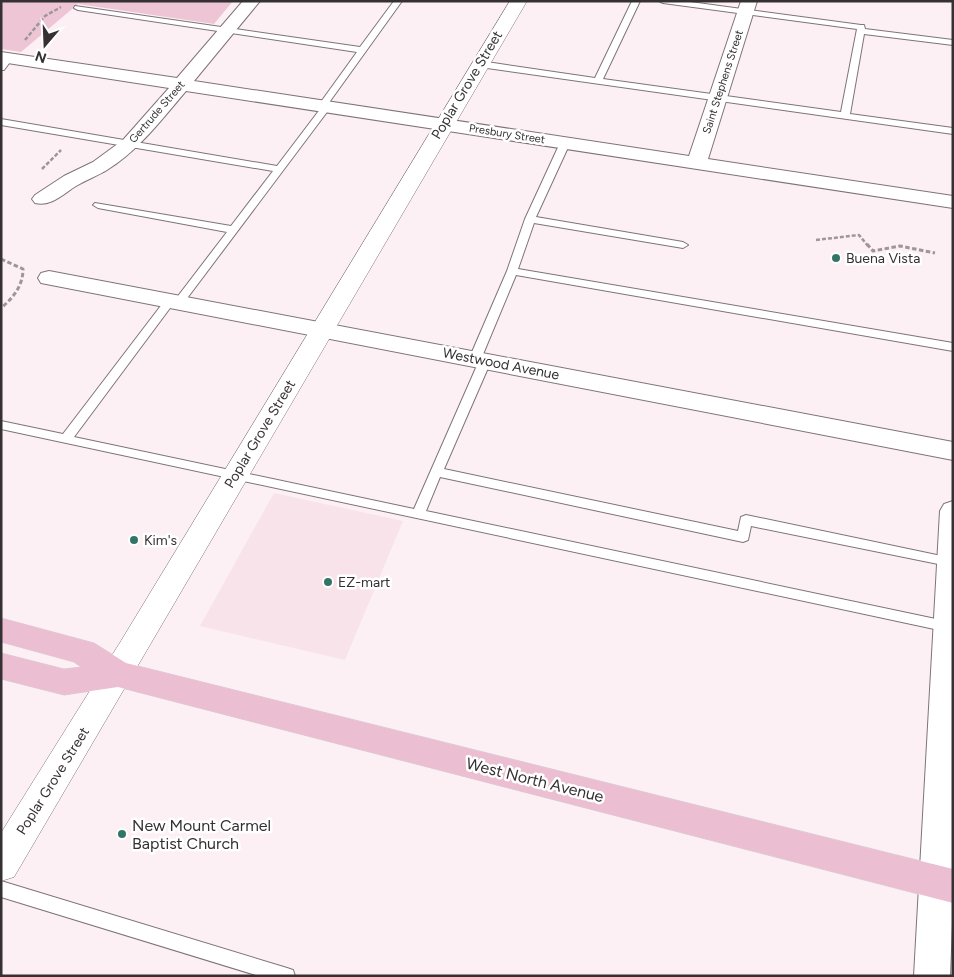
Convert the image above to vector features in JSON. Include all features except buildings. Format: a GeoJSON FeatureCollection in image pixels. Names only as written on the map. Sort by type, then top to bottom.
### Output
{"type":"FeatureCollection","features":[{"type":"Feature","properties":{"kind":"main road","name":"West North Avenue"},"geometry":{"type":"LineString","coordinates":[[1,630],[83,652],[118,674],[945,884]]}},
{"type":"Feature","properties":{"kind":"main road","name":"West North Avenue"},"geometry":{"type":"LineString","coordinates":[[1,666],[64,682],[118,674]]}},
{"type":"Feature","properties":{"kind":"street","name":"Gertrude Street"},"geometry":{"type":"LineString","coordinates":[[42,199],[71,180],[100,166],[130,144],[252,1]]}},
{"type":"Feature","properties":{"kind":"street","name":"Poplar Grove Street"},"geometry":{"type":"LineString","coordinates":[[1,865],[118,674],[443,124],[519,1]]}},
{"type":"Feature","properties":{"kind":"street","name":"Saint Stephens Street"},"geometry":{"type":"LineString","coordinates":[[697,163],[748,7]]}},
{"type":"Feature","properties":{"kind":"street","name":"Presbury Street"},"geometry":{"type":"LineString","coordinates":[[4,61],[182,84],[953,202]]}},
{"type":"Feature","properties":{"kind":"street","name":"Westwood Avenue"},"geometry":{"type":"LineString","coordinates":[[49,278],[953,450]]}},
{"type":"Feature","properties":{"kind":"street"},"geometry":{"type":"LineString","coordinates":[[932,976],[945,884],[953,511]]}},
{"type":"Feature","properties":{"kind":"lane"},"geometry":{"type":"LineString","coordinates":[[66,439],[174,302],[234,230],[280,169],[398,1]]}},
{"type":"Feature","properties":{"kind":"lane"},"geometry":{"type":"LineString","coordinates":[[598,81],[636,1]]}},
{"type":"Feature","properties":{"kind":"lane"},"geometry":{"type":"LineString","coordinates":[[663,1],[748,7],[861,27],[845,116]]}},
{"type":"Feature","properties":{"kind":"lane"},"geometry":{"type":"LineString","coordinates":[[78,8],[362,50]]}},
{"type":"Feature","properties":{"kind":"lane"},"geometry":{"type":"LineString","coordinates":[[860,31],[953,43]]}},
{"type":"Feature","properties":{"kind":"lane"},"geometry":{"type":"LineString","coordinates":[[480,64],[953,131]]}},
{"type":"Feature","properties":{"kind":"lane"},"geometry":{"type":"LineString","coordinates":[[1,122],[280,169]]}},
{"type":"Feature","properties":{"kind":"lane"},"geometry":{"type":"LineString","coordinates":[[418,514],[437,472],[480,360],[530,219],[565,143]]}},
{"type":"Feature","properties":{"kind":"lane"},"geometry":{"type":"LineString","coordinates":[[98,205],[234,230]]}},
{"type":"Feature","properties":{"kind":"lane"},"geometry":{"type":"LineString","coordinates":[[530,219],[683,245]]}},
{"type":"Feature","properties":{"kind":"lane"},"geometry":{"type":"LineString","coordinates":[[512,271],[953,347]]}},
{"type":"Feature","properties":{"kind":"lane"},"geometry":{"type":"LineString","coordinates":[[1,426],[950,628]]}},
{"type":"Feature","properties":{"kind":"lane"},"geometry":{"type":"LineString","coordinates":[[437,472],[742,538],[746,520],[951,574]]}},
{"type":"Feature","properties":{"kind":"lane"},"geometry":{"type":"LineString","coordinates":[[1,889],[287,976]]}},
{"type":"Feature","properties":{"kind":"path"},"geometry":{"type":"LineString","coordinates":[[22,43],[36,30],[39,22],[56,8],[64,6]]}},
{"type":"Feature","properties":{"kind":"path"},"geometry":{"type":"LineString","coordinates":[[41,170],[67,145]]}},
{"type":"Feature","properties":{"kind":"path"},"geometry":{"type":"LineString","coordinates":[[816,240],[859,235],[874,251],[900,246],[935,253]]}},
{"type":"Feature","properties":{"kind":"path"},"geometry":{"type":"LineString","coordinates":[[1,259],[23,269],[24,274],[16,293],[1,308]]}},
{"type":"Feature","properties":{"kind":"shaded area"},"geometry":{"type":"Polygon","coordinates":[[[1,1],[233,1],[214,24],[78,4],[21,52],[1,49],[1,1]]]}},
{"type":"Feature","properties":{"kind":"shaded area"},"geometry":{"type":"Polygon","coordinates":[[[274,493],[403,521],[345,660],[200,626],[274,493]]]}},
{"type":"Feature","properties":{"kind":"place","name":"Buena Vista"},"geometry":{"type":"Point","coordinates":[836,258]}},
{"type":"Feature","properties":{"kind":"place","name":"Kim's"},"geometry":{"type":"Point","coordinates":[134,540]}},
{"type":"Feature","properties":{"kind":"place","name":"EZ-mart"},"geometry":{"type":"Point","coordinates":[328,582]}},
{"type":"Feature","properties":{"kind":"place","name":"New Mount Carmel Baptist Church"},"geometry":{"type":"Point","coordinates":[122,834]}}]}
